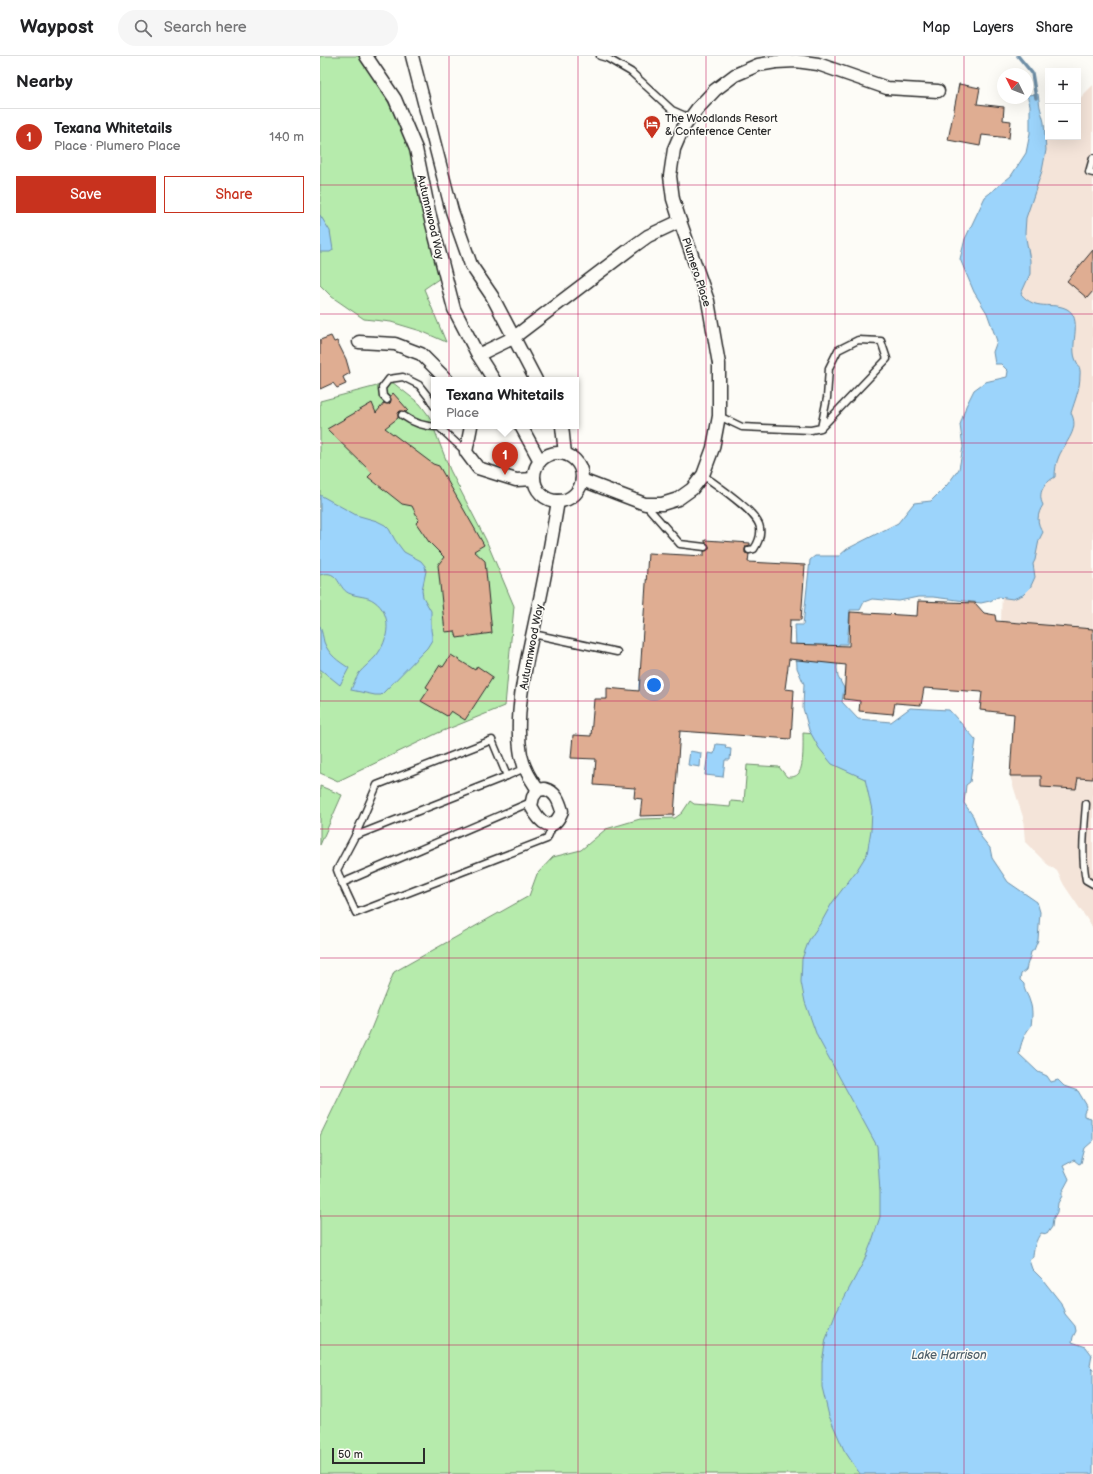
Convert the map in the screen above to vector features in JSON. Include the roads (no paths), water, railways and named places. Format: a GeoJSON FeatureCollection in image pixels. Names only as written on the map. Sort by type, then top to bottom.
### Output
{"type":"FeatureCollection","features":[{"type":"Feature","properties":{"kind":"street","name":"Autumnwood Way"},"geometry":{"type":"LineString","coordinates":[[366,56],[395,99],[416,149],[429,212],[454,308],[478,355],[492,377]]}},
{"type":"Feature","properties":{"kind":"street","name":"Autumnwood Way"},"geometry":{"type":"LineString","coordinates":[[412,56],[452,211],[472,265],[492,296],[534,377]]}},
{"type":"Feature","properties":{"kind":"street","name":"Plumero Place"},"geometry":{"type":"LineString","coordinates":[[582,480],[645,504],[662,504],[678,500],[692,489],[703,475],[713,448],[719,416],[718,364],[708,301],[673,199],[670,176],[674,149],[683,128],[715,90],[736,76],[758,65],[796,61],[818,64],[887,88],[938,91]]}},
{"type":"Feature","properties":{"kind":"street"},"geometry":{"type":"LineString","coordinates":[[478,355],[513,338],[648,236],[680,221]]}},
{"type":"Feature","properties":{"kind":"street"},"geometry":{"type":"LineString","coordinates":[[359,342],[395,344],[421,354],[444,377]]}},
{"type":"Feature","properties":{"kind":"street"},"geometry":{"type":"LineString","coordinates":[[470,429],[466,452],[478,468],[516,480],[534,479]]}},
{"type":"Feature","properties":{"kind":"street"},"geometry":{"type":"LineString","coordinates":[[523,429],[540,461]]}},
{"type":"Feature","properties":{"kind":"street"},"geometry":{"type":"LineString","coordinates":[[562,429],[565,454]]}},
{"type":"Feature","properties":{"kind":"street"},"geometry":{"type":"LineString","coordinates":[[551,454],[565,454],[571,456],[577,462],[582,472],[582,480],[573,496],[566,500],[558,501],[548,499],[541,494],[536,487],[534,479],[536,469],[540,461],[551,454]]}},
{"type":"Feature","properties":{"kind":"street","name":"Autumnwood Way"},"geometry":{"type":"LineString","coordinates":[[538,790],[526,771],[521,754],[519,730],[520,700],[550,552],[558,501]]}},
{"type":"Feature","properties":{"kind":"street"},"geometry":{"type":"LineString","coordinates":[[545,789],[551,791],[559,801],[562,811],[553,825],[543,823],[537,817],[531,806],[533,797],[538,790],[545,789]]}},
{"type":"Feature","properties":{"kind":"lane"},"geometry":{"type":"LineString","coordinates":[[600,56],[607,58],[631,72],[672,110],[690,118]]}},
{"type":"Feature","properties":{"kind":"lane"},"geometry":{"type":"LineString","coordinates":[[1093,158],[1089,172],[1093,173]]}},
{"type":"Feature","properties":{"kind":"lane"},"geometry":{"type":"LineString","coordinates":[[719,416],[742,427],[811,430],[821,428],[887,359],[881,341],[858,340],[838,350],[829,368],[827,398],[821,428]]}},
{"type":"Feature","properties":{"kind":"lane"},"geometry":{"type":"LineString","coordinates":[[387,400],[383,396],[382,388],[389,379],[403,377],[419,385],[431,401]]}},
{"type":"Feature","properties":{"kind":"lane"},"geometry":{"type":"LineString","coordinates":[[402,415],[410,422],[431,427]]}},
{"type":"Feature","properties":{"kind":"lane"},"geometry":{"type":"LineString","coordinates":[[441,429],[466,452]]}},
{"type":"Feature","properties":{"kind":"lane"},"geometry":{"type":"LineString","coordinates":[[703,475],[751,512],[760,527],[759,542],[754,549],[749,550]]}},
{"type":"Feature","properties":{"kind":"lane"},"geometry":{"type":"LineString","coordinates":[[645,504],[680,544],[705,547]]}},
{"type":"Feature","properties":{"kind":"lane"},"geometry":{"type":"LineString","coordinates":[[533,634],[617,652]]}},
{"type":"Feature","properties":{"kind":"lane"},"geometry":{"type":"LineString","coordinates":[[507,776],[492,740],[450,755],[377,785],[355,836],[337,870],[356,913],[547,839],[553,825]]}},
{"type":"Feature","properties":{"kind":"lane"},"geometry":{"type":"LineString","coordinates":[[355,836],[525,768]]}},
{"type":"Feature","properties":{"kind":"lane"},"geometry":{"type":"LineString","coordinates":[[342,883],[532,802]]}},
{"type":"Feature","properties":{"kind":"lane"},"geometry":{"type":"LineString","coordinates":[[1086,804],[1082,851],[1086,880],[1093,884]]}},
{"type":"Feature","properties":{"kind":"water","name":"Lake Harrison"},"geometry":{"type":"Polygon","coordinates":[[[1033,94],[1038,94],[1044,122],[1046,150],[1042,171],[1026,218],[1025,233],[1030,260],[1030,274],[1021,294],[1032,303],[1061,307],[1072,313],[1075,325],[1074,352],[1080,372],[1078,390],[1071,413],[1074,424],[1073,430],[1058,459],[1055,477],[1045,485],[1041,492],[1041,501],[1043,505],[1039,512],[1038,522],[1043,532],[1039,540],[1033,564],[1035,577],[1030,588],[1023,595],[1013,599],[998,597],[981,603],[933,597],[918,597],[899,601],[872,599],[864,602],[860,610],[850,610],[847,644],[839,644],[837,668],[838,677],[844,688],[842,702],[858,719],[891,722],[910,708],[949,710],[976,740],[970,782],[966,785],[964,803],[973,816],[981,837],[990,848],[992,858],[1008,882],[1037,902],[1040,912],[1038,940],[1034,950],[1031,952],[1026,970],[1021,974],[1020,980],[1024,984],[1031,1005],[1031,1026],[1023,1039],[1019,1054],[1038,1072],[1047,1076],[1051,1082],[1058,1080],[1064,1086],[1078,1091],[1087,1106],[1084,1116],[1091,1118],[1091,1124],[1093,1127],[1093,1141],[1085,1148],[1081,1163],[1079,1164],[1074,1160],[1063,1166],[1069,1179],[1058,1203],[1057,1212],[1053,1219],[1052,1227],[1047,1234],[1041,1233],[1039,1235],[1035,1245],[1033,1257],[1029,1260],[1032,1269],[1043,1280],[1061,1303],[1065,1314],[1075,1326],[1076,1331],[1072,1342],[1086,1347],[1092,1355],[1090,1366],[1093,1369],[1093,1474],[860,1474],[844,1450],[829,1416],[822,1387],[822,1362],[826,1339],[836,1313],[864,1261],[880,1217],[877,1146],[817,1036],[805,1002],[801,982],[802,959],[809,940],[832,903],[867,854],[871,830],[872,810],[865,779],[832,764],[819,748],[809,730],[803,708],[804,684],[797,668],[795,625],[803,625],[810,560],[815,556],[839,556],[847,549],[898,523],[914,503],[931,501],[947,485],[959,469],[963,447],[960,425],[966,406],[974,390],[985,382],[1007,377],[1008,371],[1001,364],[995,364],[993,352],[997,341],[987,313],[974,292],[960,259],[965,239],[985,197],[1011,176],[1026,153],[1030,133],[1030,104],[1033,104],[1033,94]]]}},
{"type":"Feature","properties":{"kind":"water"},"geometry":{"type":"Polygon","coordinates":[[[320,215],[330,231],[333,250],[330,252],[320,252],[320,215]]]}},
{"type":"Feature","properties":{"kind":"water"},"geometry":{"type":"Polygon","coordinates":[[[320,495],[356,515],[385,525],[404,552],[421,561],[425,566],[426,571],[422,590],[423,597],[431,611],[432,640],[427,648],[381,695],[351,690],[359,673],[374,658],[384,642],[387,627],[386,620],[380,606],[374,601],[369,598],[346,592],[331,574],[320,575],[320,495]]]}},
{"type":"Feature","properties":{"kind":"water"},"geometry":{"type":"Polygon","coordinates":[[[320,626],[328,651],[349,668],[340,685],[320,669],[320,626]]]}},
{"type":"Feature","properties":{"kind":"water"},"geometry":{"type":"Polygon","coordinates":[[[716,744],[726,745],[725,748],[731,749],[730,760],[725,760],[723,777],[705,775],[708,753],[714,754],[716,744]]]}},
{"type":"Feature","properties":{"kind":"water"},"geometry":{"type":"Polygon","coordinates":[[[690,751],[701,753],[700,767],[688,765],[690,751]]]}},
{"type":"Feature","properties":{"kind":"waterway"},"geometry":{"type":"LineString","coordinates":[[1018,56],[1032,73],[1036,98]]}},
{"type":"Feature","properties":{"kind":"place","name":"The Woodlands Resort & Conference Center"},"geometry":{"type":"Point","coordinates":[652,139]}},
{"type":"Feature","properties":{"kind":"place","name":"Texana Whitetails"},"geometry":{"type":"Point","coordinates":[505,475]}}]}
